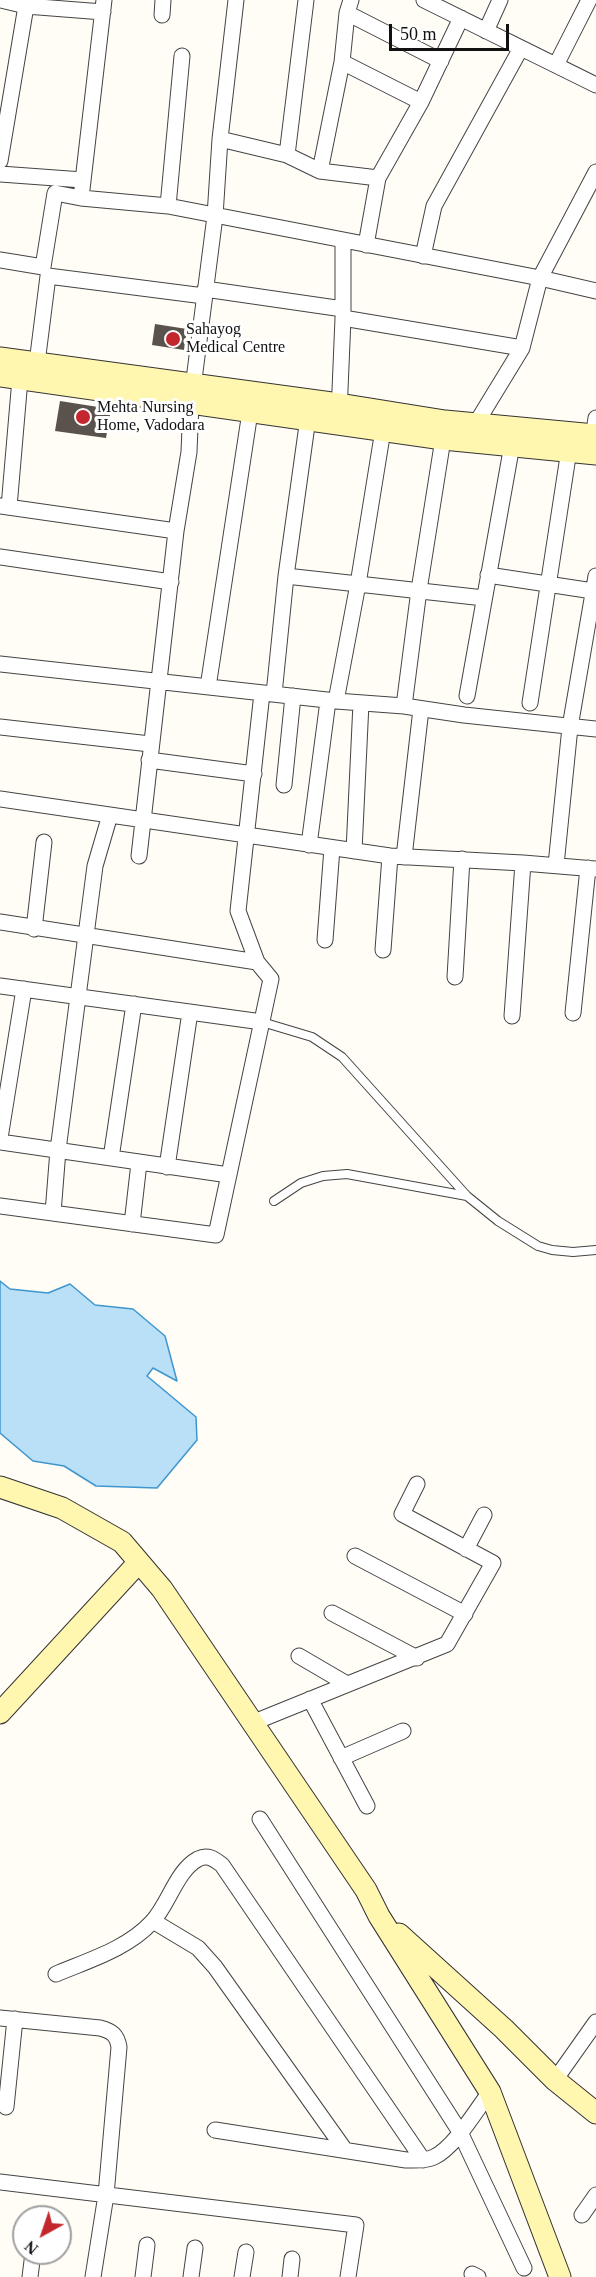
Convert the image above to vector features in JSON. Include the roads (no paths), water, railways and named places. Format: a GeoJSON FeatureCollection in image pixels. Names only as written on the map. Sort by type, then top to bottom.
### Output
{"type":"FeatureCollection","features":[{"type":"Feature","properties":{"kind":"street"},"geometry":{"type":"LineString","coordinates":[[1,0],[26,6],[43,3],[103,6],[81,198]]}},
{"type":"Feature","properties":{"kind":"street"},"geometry":{"type":"LineString","coordinates":[[139,856],[176,531],[189,452],[192,394],[215,216],[220,139],[236,0]]}},
{"type":"Feature","properties":{"kind":"street"},"geometry":{"type":"LineString","coordinates":[[287,156],[306,0]]}},
{"type":"Feature","properties":{"kind":"street"},"geometry":{"type":"LineString","coordinates":[[424,0],[596,85]]}},
{"type":"Feature","properties":{"kind":"street"},"geometry":{"type":"LineString","coordinates":[[486,31],[500,0]]}},
{"type":"Feature","properties":{"kind":"street"},"geometry":{"type":"LineString","coordinates":[[556,65],[589,0]]}},
{"type":"Feature","properties":{"kind":"street"},"geometry":{"type":"LineString","coordinates":[[0,161],[26,6]]}},
{"type":"Feature","properties":{"kind":"street"},"geometry":{"type":"LineString","coordinates":[[320,171],[342,62],[349,7],[441,60]]}},
{"type":"Feature","properties":{"kind":"street"},"geometry":{"type":"LineString","coordinates":[[366,245],[378,178],[421,102],[461,18]]}},
{"type":"Feature","properties":{"kind":"street"},"geometry":{"type":"LineString","coordinates":[[423,256],[434,206],[521,48]]}},
{"type":"Feature","properties":{"kind":"street"},"geometry":{"type":"LineString","coordinates":[[168,206],[182,56]]}},
{"type":"Feature","properties":{"kind":"street"},"geometry":{"type":"LineString","coordinates":[[342,62],[421,102]]}},
{"type":"Feature","properties":{"kind":"street"},"geometry":{"type":"LineString","coordinates":[[220,139],[287,156],[320,171],[378,178]]}},
{"type":"Feature","properties":{"kind":"street"},"geometry":{"type":"LineString","coordinates":[[471,432],[522,348],[540,278],[596,172]]}},
{"type":"Feature","properties":{"kind":"street"},"geometry":{"type":"LineString","coordinates":[[0,174],[83,180]]}},
{"type":"Feature","properties":{"kind":"street"},"geometry":{"type":"LineString","coordinates":[[0,260],[43,267],[55,193],[81,198],[168,206],[540,278],[596,291]]}},
{"type":"Feature","properties":{"kind":"street"},"geometry":{"type":"LineString","coordinates":[[339,413],[343,240]]}},
{"type":"Feature","properties":{"kind":"street"},"geometry":{"type":"LineString","coordinates":[[176,531],[5,506],[23,374],[48,276],[204,292],[343,314],[522,348]]}},
{"type":"Feature","properties":{"kind":"street"},"geometry":{"type":"LineString","coordinates":[[0,358],[23,374],[339,413],[445,421],[512,445],[569,450],[595,439]]}},
{"type":"Feature","properties":{"kind":"street"},"geometry":{"type":"LineString","coordinates":[[192,394],[250,412],[308,418],[339,413],[383,430],[443,439],[471,432],[595,439]]}},
{"type":"Feature","properties":{"kind":"street"},"geometry":{"type":"LineString","coordinates":[[208,687],[250,412]]}},
{"type":"Feature","properties":{"kind":"street"},"geometry":{"type":"LineString","coordinates":[[0,1206],[216,1235],[271,979],[257,962],[238,911],[254,774],[286,576],[308,418]]}},
{"type":"Feature","properties":{"kind":"street"},"geometry":{"type":"LineString","coordinates":[[309,845],[332,701],[358,584],[383,430]]}},
{"type":"Feature","properties":{"kind":"street"},"geometry":{"type":"LineString","coordinates":[[404,706],[443,439]]}},
{"type":"Feature","properties":{"kind":"street"},"geometry":{"type":"LineString","coordinates":[[467,696],[512,445]]}},
{"type":"Feature","properties":{"kind":"street"},"geometry":{"type":"LineString","coordinates":[[530,703],[569,450]]}},
{"type":"Feature","properties":{"kind":"street"},"geometry":{"type":"LineString","coordinates":[[0,557],[171,582]]}},
{"type":"Feature","properties":{"kind":"street"},"geometry":{"type":"LineString","coordinates":[[488,575],[548,584],[595,584],[570,727],[556,865]]}},
{"type":"Feature","properties":{"kind":"street"},"geometry":{"type":"LineString","coordinates":[[286,576],[484,598]]}},
{"type":"Feature","properties":{"kind":"street"},"geometry":{"type":"LineString","coordinates":[[0,669],[159,681],[332,701],[404,706],[596,729]]}},
{"type":"Feature","properties":{"kind":"street"},"geometry":{"type":"LineString","coordinates":[[284,785],[293,696]]}},
{"type":"Feature","properties":{"kind":"street"},"geometry":{"type":"LineString","coordinates":[[354,851],[361,703]]}},
{"type":"Feature","properties":{"kind":"street"},"geometry":{"type":"LineString","coordinates":[[383,950],[421,709]]}},
{"type":"Feature","properties":{"kind":"street"},"geometry":{"type":"LineString","coordinates":[[0,727],[150,744]]}},
{"type":"Feature","properties":{"kind":"street"},"geometry":{"type":"LineString","coordinates":[[149,760],[254,774]]}},
{"type":"Feature","properties":{"kind":"street"},"geometry":{"type":"LineString","coordinates":[[0,799],[354,851],[397,856],[524,862],[592,868],[573,1013]]}},
{"type":"Feature","properties":{"kind":"street"},"geometry":{"type":"LineString","coordinates":[[53,1213],[58,1150],[95,866],[110,815]]}},
{"type":"Feature","properties":{"kind":"street"},"geometry":{"type":"LineString","coordinates":[[34,929],[44,842]]}},
{"type":"Feature","properties":{"kind":"street"},"geometry":{"type":"LineString","coordinates":[[325,940],[332,848]]}},
{"type":"Feature","properties":{"kind":"street"},"geometry":{"type":"LineString","coordinates":[[455,977],[462,859]]}},
{"type":"Feature","properties":{"kind":"street"},"geometry":{"type":"LineString","coordinates":[[512,1016],[524,862]]}},
{"type":"Feature","properties":{"kind":"street"},"geometry":{"type":"LineString","coordinates":[[0,922],[257,962]]}},
{"type":"Feature","properties":{"kind":"street"},"geometry":{"type":"LineString","coordinates":[[0,986],[262,1022]]}},
{"type":"Feature","properties":{"kind":"street"},"geometry":{"type":"LineString","coordinates":[[24,989],[0,1140],[228,1175]]}},
{"type":"Feature","properties":{"kind":"street"},"geometry":{"type":"LineString","coordinates":[[111,1158],[134,1004]]}},
{"type":"Feature","properties":{"kind":"street"},"geometry":{"type":"LineString","coordinates":[[167,1167],[190,1012]]}},
{"type":"Feature","properties":{"kind":"street"},"geometry":{"type":"LineString","coordinates":[[132,1224],[139,1163]]}},
{"type":"Feature","properties":{"kind":"street"},"geometry":{"type":"LineString","coordinates":[[252,1723],[447,1644],[493,1563],[402,1514],[417,1484]]}},
{"type":"Feature","properties":{"kind":"street"},"geometry":{"type":"LineString","coordinates":[[0,1487],[62,1508],[122,1542],[162,1589],[366,1890],[379,1916],[490,2092],[560,2277]]}},
{"type":"Feature","properties":{"kind":"street"},"geometry":{"type":"LineString","coordinates":[[466,1549],[484,1515]]}},
{"type":"Feature","properties":{"kind":"street"},"geometry":{"type":"LineString","coordinates":[[355,1556],[465,1614]]}},
{"type":"Feature","properties":{"kind":"street"},"geometry":{"type":"LineString","coordinates":[[0,1713],[139,1562]]}},
{"type":"Feature","properties":{"kind":"street"},"geometry":{"type":"LineString","coordinates":[[332,1613],[417,1658]]}},
{"type":"Feature","properties":{"kind":"street"},"geometry":{"type":"LineString","coordinates":[[298,1656],[347,1684]]}},
{"type":"Feature","properties":{"kind":"street"},"geometry":{"type":"LineString","coordinates":[[310,1700],[367,1806]]}},
{"type":"Feature","properties":{"kind":"street"},"geometry":{"type":"LineString","coordinates":[[341,1758],[403,1731]]}},
{"type":"Feature","properties":{"kind":"street"},"geometry":{"type":"LineString","coordinates":[[260,1819],[460,2132],[524,2268]]}},
{"type":"Feature","properties":{"kind":"street"},"geometry":{"type":"LineString","coordinates":[[56,1974],[134,1939],[153,1921],[195,1860],[205,1856],[213,1858],[222,1865],[423,2160]]}},
{"type":"Feature","properties":{"kind":"street"},"geometry":{"type":"LineString","coordinates":[[379,1916],[504,2029],[555,2080],[596,2113]]}},
{"type":"Feature","properties":{"kind":"street"},"geometry":{"type":"LineString","coordinates":[[153,1921],[198,1948],[214,1966],[345,2151]]}},
{"type":"Feature","properties":{"kind":"street"},"geometry":{"type":"LineString","coordinates":[[6,2107],[8,2019],[100,2028],[111,2031],[118,2038],[106,2195],[93,2277]]}},
{"type":"Feature","properties":{"kind":"street"},"geometry":{"type":"LineString","coordinates":[[555,2080],[596,2022]]}},
{"type":"Feature","properties":{"kind":"street"},"geometry":{"type":"LineString","coordinates":[[215,2130],[406,2160],[423,2160],[434,2157],[449,2146],[490,2092]]}},
{"type":"Feature","properties":{"kind":"street"},"geometry":{"type":"LineString","coordinates":[[0,2182],[356,2225],[348,2277]]}},
{"type":"Feature","properties":{"kind":"street"},"geometry":{"type":"LineString","coordinates":[[582,2214],[596,2195]]}},
{"type":"Feature","properties":{"kind":"street"},"geometry":{"type":"LineString","coordinates":[[143,2277],[147,2245]]}},
{"type":"Feature","properties":{"kind":"street"},"geometry":{"type":"LineString","coordinates":[[191,2277],[195,2248]]}},
{"type":"Feature","properties":{"kind":"street"},"geometry":{"type":"LineString","coordinates":[[242,2277],[246,2252]]}},
{"type":"Feature","properties":{"kind":"street"},"geometry":{"type":"LineString","coordinates":[[290,2277],[292,2259]]}},
{"type":"Feature","properties":{"kind":"lane"},"geometry":{"type":"LineString","coordinates":[[262,1022],[312,1037],[342,1057],[467,1196],[498,1221],[538,1246],[573,1252],[596,1250]]}},
{"type":"Feature","properties":{"kind":"lane"},"geometry":{"type":"LineString","coordinates":[[274,1201],[301,1183],[323,1176],[347,1174],[467,1196]]}},
{"type":"Feature","properties":{"kind":"water"},"geometry":{"type":"Polygon","coordinates":[[[0,1281],[10,1289],[48,1293],[70,1284],[95,1305],[133,1309],[165,1336],[177,1381],[153,1368],[147,1376],[196,1417],[197,1440],[157,1488],[96,1486],[64,1466],[33,1461],[0,1433],[0,1281]]]}},
{"type":"Feature","properties":{"kind":"place","name":"Sahayog Medical Centre"},"geometry":{"type":"Point","coordinates":[173,339]}},
{"type":"Feature","properties":{"kind":"place","name":"Mehta Nursing Home, Vadodara"},"geometry":{"type":"Point","coordinates":[83,417]}}]}
